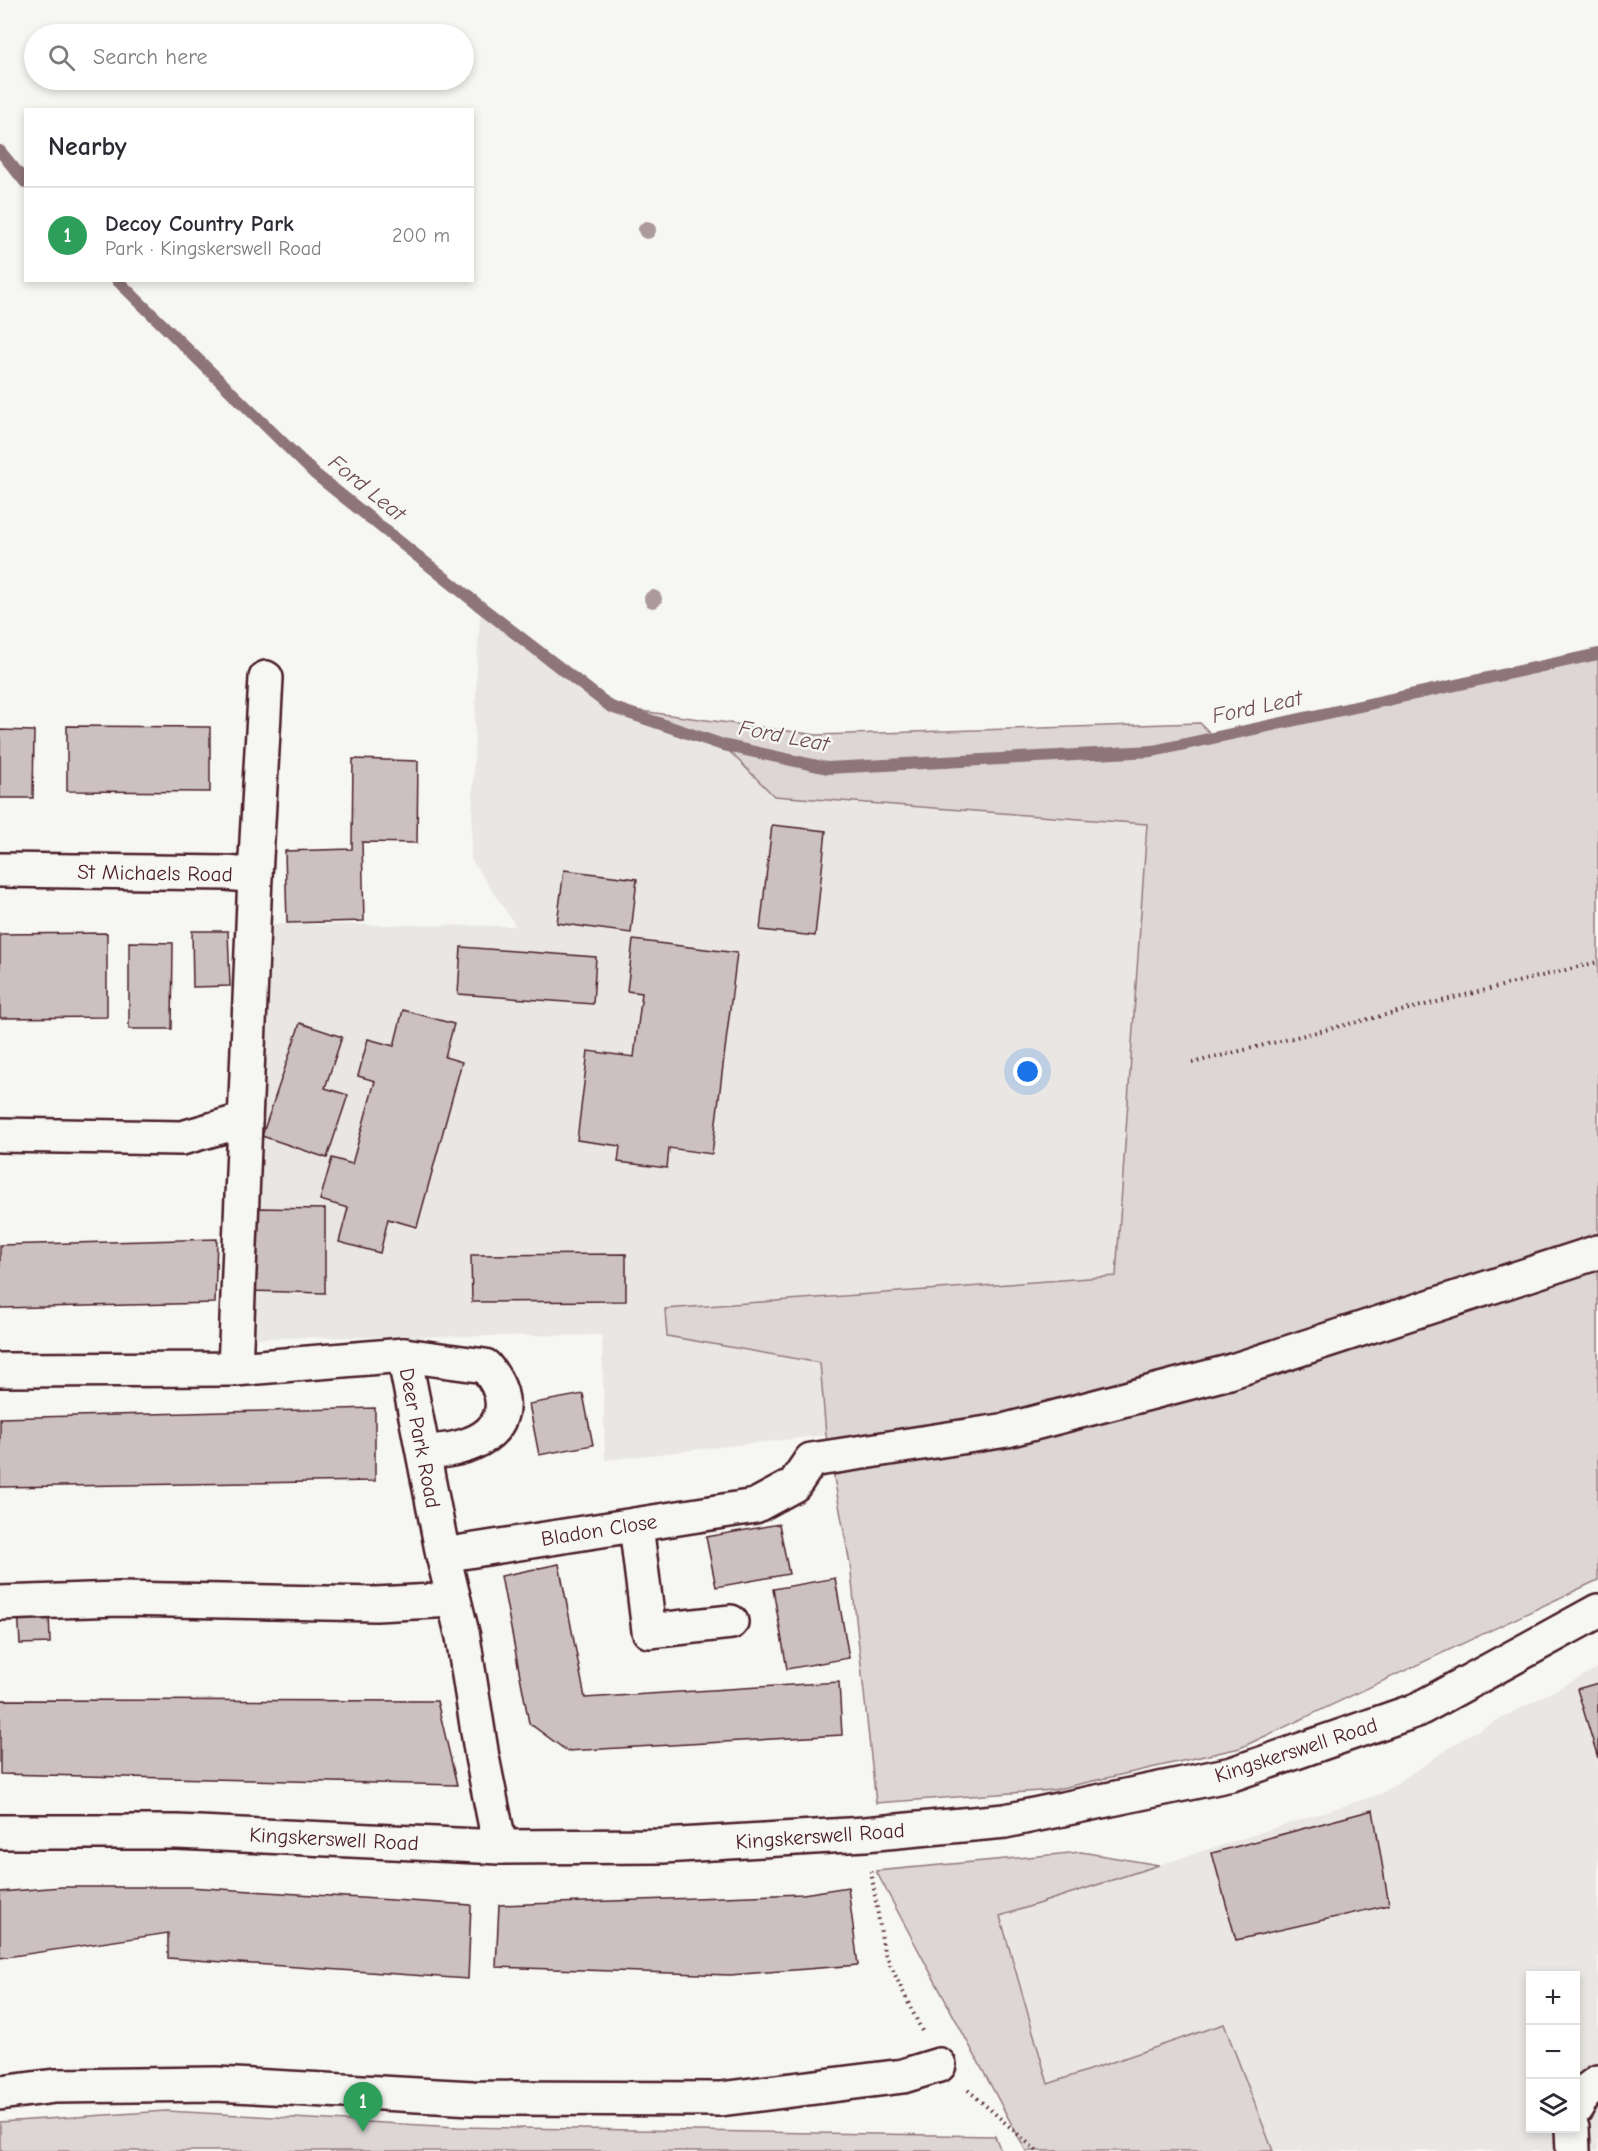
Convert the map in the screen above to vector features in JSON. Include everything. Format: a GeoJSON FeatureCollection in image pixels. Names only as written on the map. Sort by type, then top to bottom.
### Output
{"type":"FeatureCollection","features":[{"type":"Feature","properties":{"kind":"street","name":"St Michaels Road"},"geometry":{"type":"LineString","coordinates":[[0,870],[227,873],[255,876],[266,678]]}},
{"type":"Feature","properties":{"kind":"street"},"geometry":{"type":"LineString","coordinates":[[235,1369],[255,876]]}},
{"type":"Feature","properties":{"kind":"street"},"geometry":{"type":"LineString","coordinates":[[0,1135],[182,1138],[245,1120]]}},
{"type":"Feature","properties":{"kind":"street","name":"Bladon Close"},"geometry":{"type":"LineString","coordinates":[[443,1555],[755,1506],[794,1485],[811,1460],[1007,1430],[1229,1372],[1598,1252]]}},
{"type":"Feature","properties":{"kind":"street"},"geometry":{"type":"LineString","coordinates":[[404,1355],[485,1366],[496,1379],[503,1403],[498,1425],[478,1440],[457,1448],[424,1453]]}},
{"type":"Feature","properties":{"kind":"street","name":"Deer Park Road"},"geometry":{"type":"LineString","coordinates":[[0,1370],[235,1369],[404,1355],[443,1555],[463,1637],[482,1757],[500,1847]]}},
{"type":"Feature","properties":{"kind":"street"},"geometry":{"type":"LineString","coordinates":[[636,1525],[649,1631],[730,1622]]}},
{"type":"Feature","properties":{"kind":"street"},"geometry":{"type":"LineString","coordinates":[[0,1603],[119,1599],[376,1604],[453,1600]]}},
{"type":"Feature","properties":{"kind":"street","name":"Kingskerswell Road"},"geometry":{"type":"LineString","coordinates":[[0,1832],[177,1832],[500,1847],[663,1846],[865,1834],[1005,1821],[1232,1774],[1417,1710],[1598,1611]]}},
{"type":"Feature","properties":{"kind":"street"},"geometry":{"type":"LineString","coordinates":[[0,2094],[55,2086],[216,2084],[472,2098],[720,2099],[903,2076],[939,2065]]}},
{"type":"Feature","properties":{"kind":"street"},"geometry":{"type":"LineString","coordinates":[[1580,2100],[1586,2091],[1598,2082]]}},
{"type":"Feature","properties":{"kind":"street"},"geometry":{"type":"LineString","coordinates":[[1572,2133],[1573,2151]]}},
{"type":"Feature","properties":{"kind":"path"},"geometry":{"type":"LineString","coordinates":[[1192,1063],[1598,962]]}},
{"type":"Feature","properties":{"kind":"path"},"geometry":{"type":"LineString","coordinates":[[865,1834],[884,1952],[939,2065],[1037,2151]]}},
{"type":"Feature","properties":{"kind":"shaded area"},"geometry":{"type":"Polygon","coordinates":[[[481,607],[611,707],[723,745],[774,796],[1147,824],[1116,1276],[665,1309],[667,1336],[820,1363],[826,1435],[605,1460],[602,1335],[251,1338],[265,924],[516,926],[471,859],[477,661],[481,607]]]}},
{"type":"Feature","properties":{"kind":"shaded area"},"geometry":{"type":"Polygon","coordinates":[[[1598,654],[1598,1580],[1240,1748],[1053,1790],[876,1803],[850,1564],[826,1435],[820,1363],[667,1336],[665,1309],[1116,1276],[1147,824],[774,796],[723,745],[611,707],[817,735],[1200,723],[1215,738],[1598,654]]]}},
{"type":"Feature","properties":{"kind":"shaded area"},"geometry":{"type":"Polygon","coordinates":[[[1598,1668],[1598,2151],[1273,2151],[1224,2024],[1048,2085],[1000,1916],[1381,1794],[1469,1735],[1598,1668]]]}},
{"type":"Feature","properties":{"kind":"shaded area"},"geometry":{"type":"Polygon","coordinates":[[[1081,1852],[1159,1865],[1000,1916],[1048,2084],[1224,2024],[1273,2151],[1026,2151],[876,1871],[1081,1852]]]}},
{"type":"Feature","properties":{"kind":"shaded area"},"geometry":{"type":"Polygon","coordinates":[[[166,2111],[457,2127],[995,2136],[1001,2151],[0,2151],[0,2122],[166,2111]]]}},
{"type":"Feature","properties":{"kind":"building"},"geometry":{"type":"Polygon","coordinates":[[[67,726],[210,727],[210,792],[67,791],[67,726]]]}},
{"type":"Feature","properties":{"kind":"building"},"geometry":{"type":"Polygon","coordinates":[[[0,730],[34,731],[33,798],[0,798],[0,730]]]}},
{"type":"Feature","properties":{"kind":"building"},"geometry":{"type":"Polygon","coordinates":[[[353,759],[418,761],[417,843],[362,842],[364,921],[287,923],[285,851],[352,849],[353,759]]]}},
{"type":"Feature","properties":{"kind":"building"},"geometry":{"type":"Polygon","coordinates":[[[772,825],[826,831],[815,936],[760,930],[772,825]]]}},
{"type":"Feature","properties":{"kind":"building"},"geometry":{"type":"Polygon","coordinates":[[[564,870],[637,879],[631,933],[557,923],[564,870]]]}},
{"type":"Feature","properties":{"kind":"building"},"geometry":{"type":"Polygon","coordinates":[[[192,931],[228,931],[230,986],[193,987],[192,931]]]}},
{"type":"Feature","properties":{"kind":"building"},"geometry":{"type":"Polygon","coordinates":[[[107,933],[107,1017],[0,1018],[0,934],[107,933]]]}},
{"type":"Feature","properties":{"kind":"building"},"geometry":{"type":"Polygon","coordinates":[[[633,940],[737,953],[712,1154],[669,1148],[667,1168],[618,1162],[620,1146],[577,1140],[588,1051],[634,1057],[642,993],[627,991],[633,940]]]}},
{"type":"Feature","properties":{"kind":"building"},"geometry":{"type":"Polygon","coordinates":[[[129,942],[173,943],[172,1029],[129,1029],[129,942]]]}},
{"type":"Feature","properties":{"kind":"building"},"geometry":{"type":"Polygon","coordinates":[[[461,947],[596,957],[593,1004],[458,994],[461,947]]]}},
{"type":"Feature","properties":{"kind":"building"},"geometry":{"type":"Polygon","coordinates":[[[403,1010],[454,1024],[445,1057],[462,1062],[417,1227],[388,1219],[380,1253],[339,1242],[348,1208],[320,1200],[332,1158],[352,1164],[375,1081],[358,1076],[368,1039],[394,1046],[403,1010]]]}},
{"type":"Feature","properties":{"kind":"building"},"geometry":{"type":"Polygon","coordinates":[[[300,1023],[342,1037],[325,1088],[348,1095],[327,1158],[262,1136],[300,1023]]]}},
{"type":"Feature","properties":{"kind":"building"},"geometry":{"type":"Polygon","coordinates":[[[255,1208],[325,1209],[325,1293],[251,1291],[255,1208]]]}},
{"type":"Feature","properties":{"kind":"building"},"geometry":{"type":"Polygon","coordinates":[[[217,1239],[215,1303],[0,1308],[0,1245],[217,1239]]]}},
{"type":"Feature","properties":{"kind":"building"},"geometry":{"type":"Polygon","coordinates":[[[626,1254],[626,1301],[472,1302],[471,1255],[626,1254]]]}},
{"type":"Feature","properties":{"kind":"building"},"geometry":{"type":"Polygon","coordinates":[[[583,1394],[593,1445],[539,1455],[529,1404],[583,1394]]]}},
{"type":"Feature","properties":{"kind":"building"},"geometry":{"type":"Polygon","coordinates":[[[375,1408],[375,1481],[0,1487],[0,1418],[375,1408]]]}},
{"type":"Feature","properties":{"kind":"building"},"geometry":{"type":"Polygon","coordinates":[[[779,1524],[789,1574],[716,1587],[706,1537],[779,1524]]]}},
{"type":"Feature","properties":{"kind":"building"},"geometry":{"type":"Polygon","coordinates":[[[559,1564],[585,1698],[839,1682],[842,1735],[567,1751],[529,1723],[501,1576],[559,1564]]]}},
{"type":"Feature","properties":{"kind":"building"},"geometry":{"type":"Polygon","coordinates":[[[835,1578],[849,1658],[787,1669],[773,1589],[835,1578]]]}},
{"type":"Feature","properties":{"kind":"building"},"geometry":{"type":"Polygon","coordinates":[[[49,1608],[50,1643],[20,1644],[18,1609],[49,1608]]]}},
{"type":"Feature","properties":{"kind":"building"},"geometry":{"type":"Polygon","coordinates":[[[1598,1683],[1598,1758],[1577,1689],[1598,1683]]]}},
{"type":"Feature","properties":{"kind":"building"},"geometry":{"type":"Polygon","coordinates":[[[0,1700],[437,1701],[457,1785],[0,1774],[0,1700]]]}},
{"type":"Feature","properties":{"kind":"building"},"geometry":{"type":"Polygon","coordinates":[[[1373,1810],[1389,1905],[1236,1940],[1212,1853],[1373,1810]]]}},
{"type":"Feature","properties":{"kind":"building"},"geometry":{"type":"Polygon","coordinates":[[[61,1887],[189,1887],[471,1905],[468,1979],[168,1958],[168,1933],[0,1958],[0,1892],[61,1887]]]}},
{"type":"Feature","properties":{"kind":"building"},"geometry":{"type":"Polygon","coordinates":[[[848,1887],[858,1965],[730,1975],[496,1967],[499,1905],[803,1894],[848,1887]]]}},
{"type":"Feature","properties":{"kind":"waterway","name":"Ford Leat"},"geometry":{"type":"LineString","coordinates":[[0,151],[24,181]]}},
{"type":"Feature","properties":{"kind":"waterway","name":"Ford Leat"},"geometry":{"type":"LineString","coordinates":[[119,282],[315,474],[481,607],[611,707],[723,745],[827,768],[1153,751],[1598,654]]}},
{"type":"Feature","properties":{"kind":"place","name":"Decoy Country Park"},"geometry":{"type":"Point","coordinates":[363,2132]}}]}
